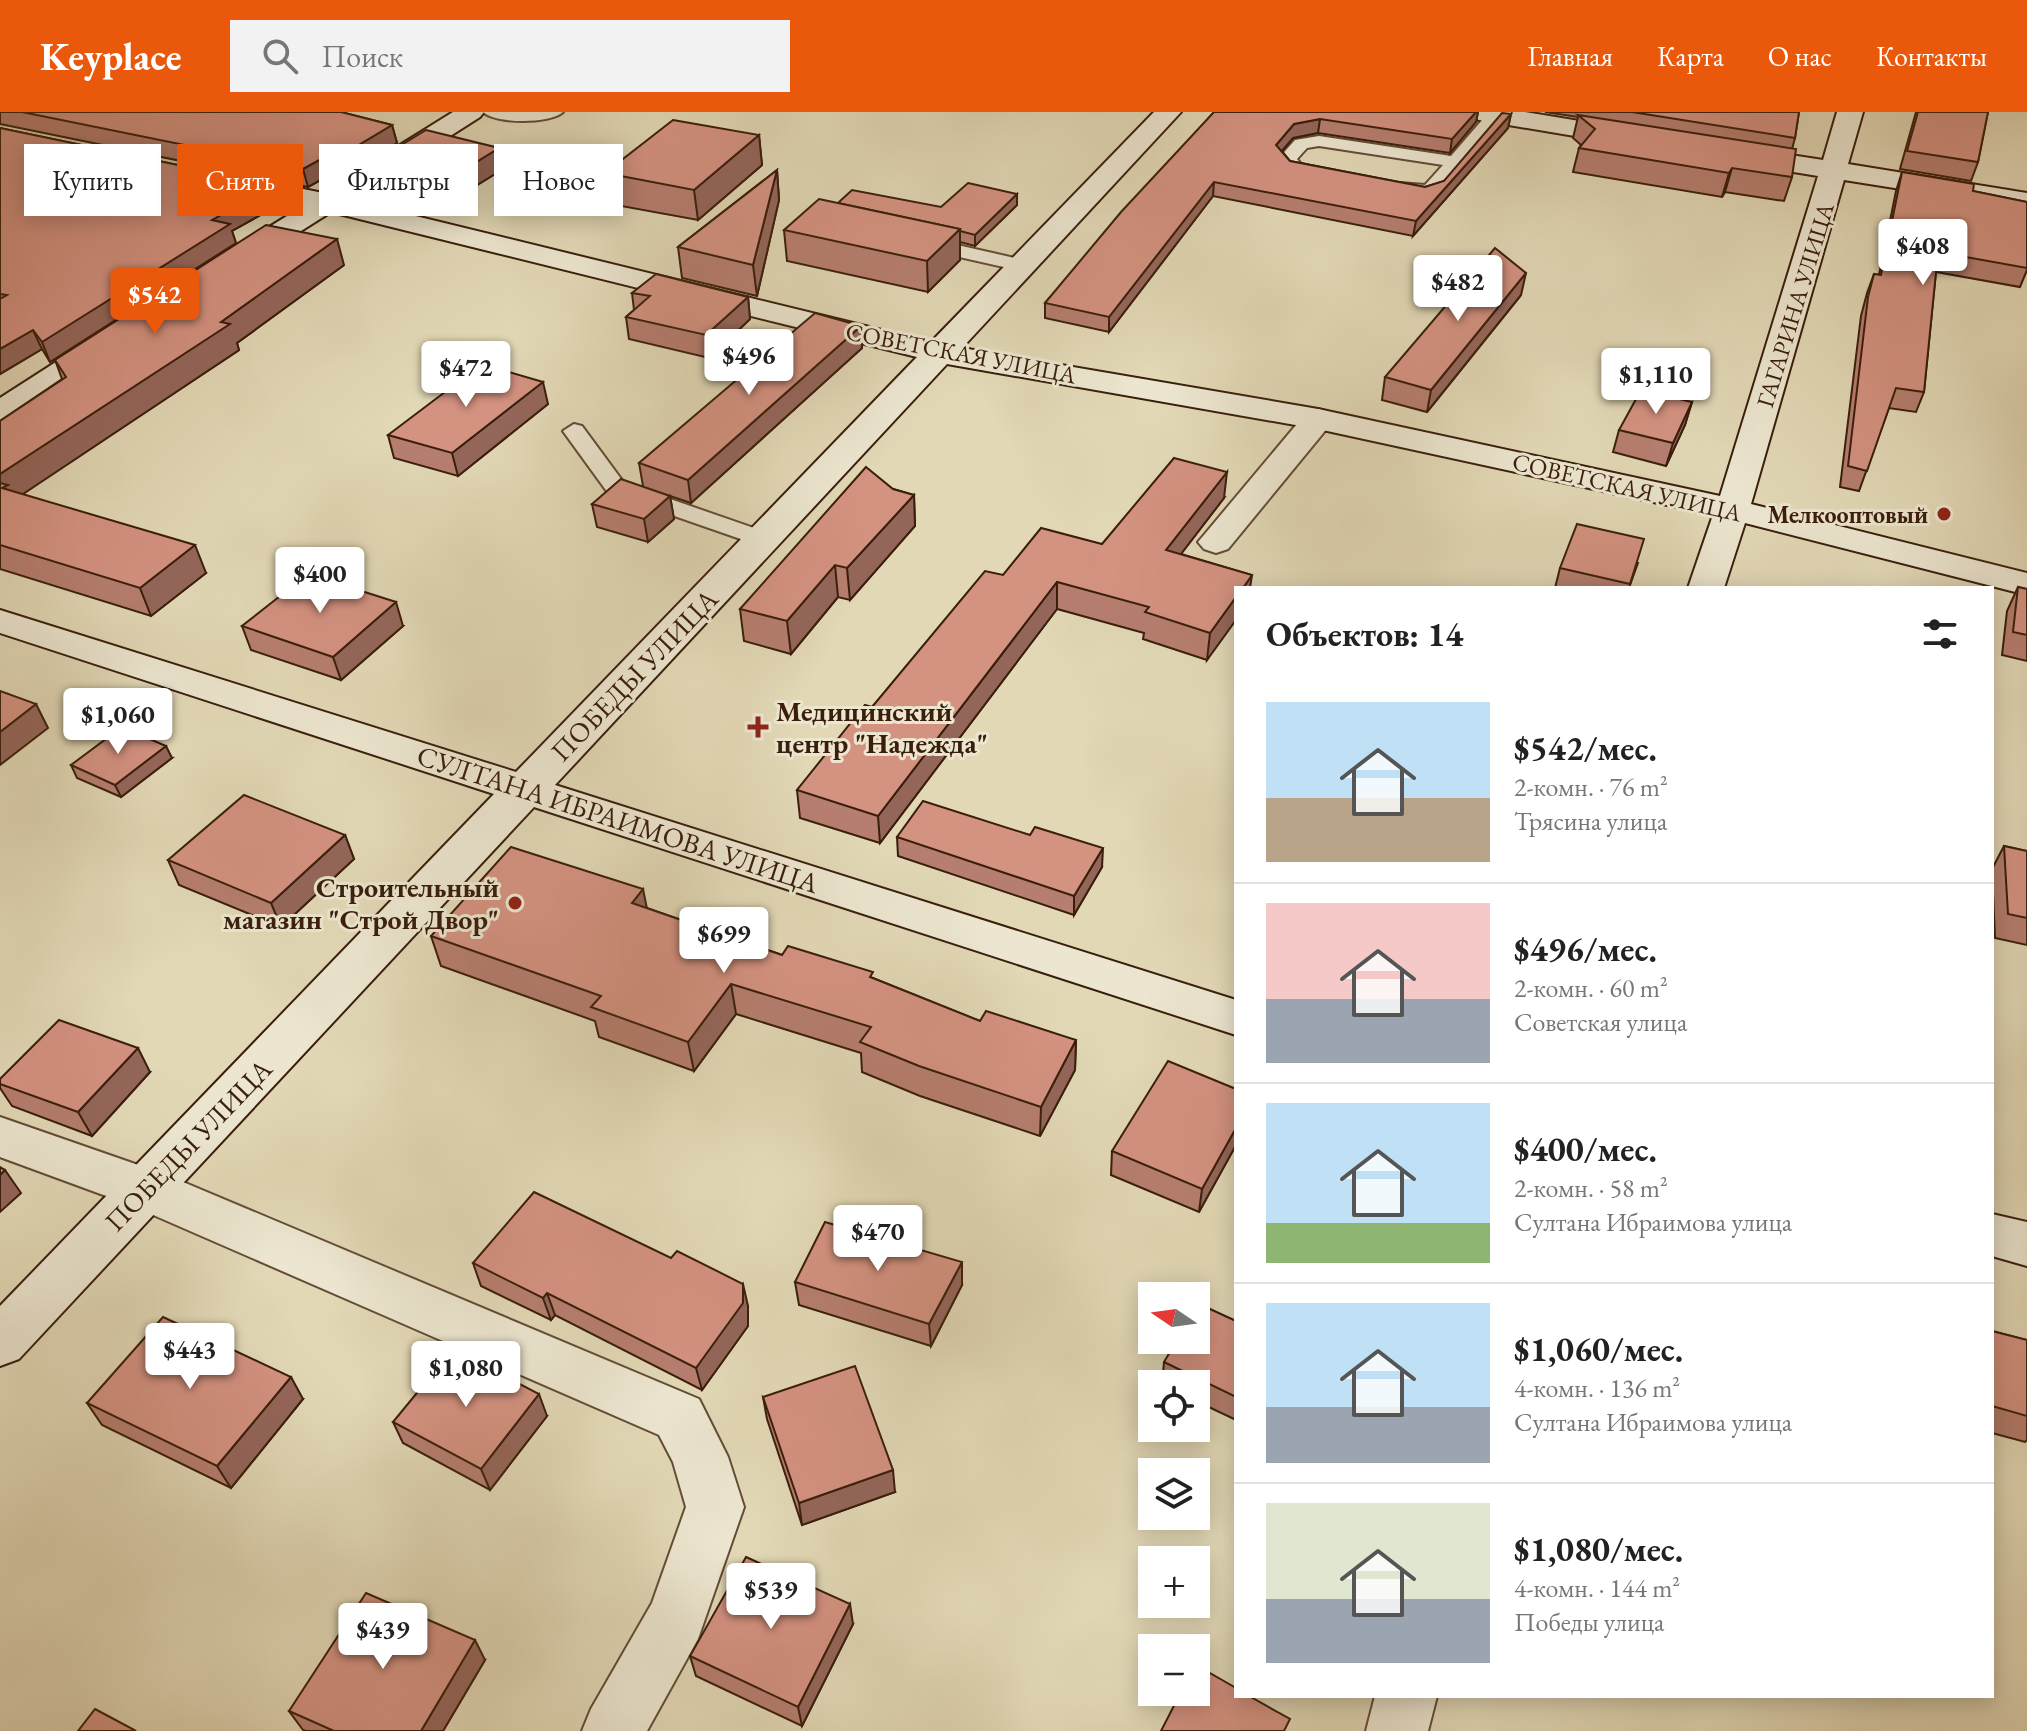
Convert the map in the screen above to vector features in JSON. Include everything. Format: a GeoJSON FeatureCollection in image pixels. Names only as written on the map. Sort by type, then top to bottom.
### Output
{"type":"FeatureCollection","features":[{"type":"Feature","properties":{"kind":"main road"},"geometry":{"type":"LineString","coordinates":[[419,144],[471,112]]}},
{"type":"Feature","properties":{"kind":"main road","name":"ПОБЕДЫ УЛИЦА"},"geometry":{"type":"LineString","coordinates":[[0,1342],[1168,112]]}},
{"type":"Feature","properties":{"kind":"main road","name":"ГАГАРИНА УЛИЦА"},"geometry":{"type":"LineString","coordinates":[[1707,586],[1835,171],[1850,112]]}},
{"type":"Feature","properties":{"kind":"main road"},"geometry":{"type":"LineString","coordinates":[[1488,113],[1665,143]]}},
{"type":"Feature","properties":{"kind":"main road"},"geometry":{"type":"LineString","coordinates":[[1712,151],[2027,201]]}},
{"type":"Feature","properties":{"kind":"main road"},"geometry":{"type":"LineString","coordinates":[[210,276],[319,205]]}},
{"type":"Feature","properties":{"kind":"main road","name":"СОВЕТСКАЯ УЛИЦА"},"geometry":{"type":"LineString","coordinates":[[381,216],[937,353],[1318,419],[1731,509],[2027,584]]}},
{"type":"Feature","properties":{"kind":"main road"},"geometry":{"type":"LineString","coordinates":[[0,412],[131,327]]}},
{"type":"Feature","properties":{"kind":"main road"},"geometry":{"type":"LineString","coordinates":[[1216,542],[1318,419]]}},
{"type":"Feature","properties":{"kind":"main road","name":"СУЛТАНА ИБРАИМОВА УЛИЦА"},"geometry":{"type":"LineString","coordinates":[[0,621],[1234,1017]]}},
{"type":"Feature","properties":{"kind":"main road"},"geometry":{"type":"LineString","coordinates":[[0,1137],[146,1189],[679,1417],[700,1457],[715,1507],[677,1618],[613,1731]]}},
{"type":"Feature","properties":{"kind":"main road"},"geometry":{"type":"LineString","coordinates":[[1994,1236],[2027,1244]]}},
{"type":"Feature","properties":{"kind":"main road"},"geometry":{"type":"LineString","coordinates":[[1397,1731],[1405,1698]]}},
{"type":"Feature","properties":{"kind":"lane"},"geometry":{"type":"LineString","coordinates":[[492,112],[522,116],[554,112]]}},
{"type":"Feature","properties":{"kind":"lane"},"geometry":{"type":"LineString","coordinates":[[1381,186],[1410,191],[1432,189],[1455,162],[1488,113]]}},
{"type":"Feature","properties":{"kind":"lane"},"geometry":{"type":"LineString","coordinates":[[1338,177],[1295,168],[1287,159],[1301,144],[1319,141],[1455,162]]}},
{"type":"Feature","properties":{"kind":"lane"},"geometry":{"type":"LineString","coordinates":[[901,238],[1021,265]]}},
{"type":"Feature","properties":{"kind":"lane"},"geometry":{"type":"LineString","coordinates":[[574,431],[616,488],[763,539]]}},
{"type":"Feature","properties":{"kind":"building"},"geometry":{"type":"Polygon","coordinates":[[[22,112],[341,112],[392,125],[360,144],[319,144],[319,160],[303,169],[303,144],[180,144],[22,112]]]}},
{"type":"Feature","properties":{"kind":"building"},"geometry":{"type":"Polygon","coordinates":[[[1214,112],[1476,112],[1452,139],[1320,119],[1294,124],[1276,145],[1290,161],[1425,187],[1444,181],[1502,113],[1511,114],[1416,221],[1214,182],[1109,317],[1045,303],[1121,212],[1214,112]]]}},
{"type":"Feature","properties":{"kind":"building"},"geometry":{"type":"Polygon","coordinates":[[[1632,112],[1799,112],[1795,138],[1632,112]]]}},
{"type":"Feature","properties":{"kind":"building"},"geometry":{"type":"Polygon","coordinates":[[[1918,112],[1988,112],[1978,162],[1907,151],[1918,112]]]}},
{"type":"Feature","properties":{"kind":"building"},"geometry":{"type":"Polygon","coordinates":[[[1578,115],[1796,149],[1792,177],[1732,168],[1729,173],[1579,148],[1595,129],[1578,115]]]}},
{"type":"Feature","properties":{"kind":"building"},"geometry":{"type":"Polygon","coordinates":[[[673,120],[759,135],[694,190],[623,176],[623,159],[673,120]]]}},
{"type":"Feature","properties":{"kind":"building"},"geometry":{"type":"Polygon","coordinates":[[[0,128],[77,144],[24,144],[24,216],[161,216],[161,161],[177,165],[177,216],[219,216],[212,220],[230,224],[42,342],[33,330],[0,349],[0,299],[7,295],[0,294],[0,128]]]}},
{"type":"Feature","properties":{"kind":"building"},"geometry":{"type":"Polygon","coordinates":[[[426,130],[494,147],[494,151],[478,161],[478,144],[403,144],[426,130]]]}},
{"type":"Feature","properties":{"kind":"building"},"geometry":{"type":"Polygon","coordinates":[[[777,170],[753,265],[678,247],[777,170]]]}},
{"type":"Feature","properties":{"kind":"building"},"geometry":{"type":"Polygon","coordinates":[[[1902,172],[1974,184],[1973,191],[2027,202],[2027,268],[1938,252],[1924,392],[1896,388],[1867,471],[1848,466],[1868,297],[1874,274],[1881,275],[1902,172]]]}},
{"type":"Feature","properties":{"kind":"building"},"geometry":{"type":"Polygon","coordinates":[[[968,183],[1017,194],[975,235],[960,229],[838,203],[852,190],[941,207],[968,183]]]}},
{"type":"Feature","properties":{"kind":"building"},"geometry":{"type":"Polygon","coordinates":[[[819,199],[960,229],[927,261],[784,230],[819,199]]]}},
{"type":"Feature","properties":{"kind":"building"},"geometry":{"type":"Polygon","coordinates":[[[266,225],[337,239],[221,322],[230,324],[0,474],[0,421],[66,377],[55,360],[266,225]]]}},
{"type":"Feature","properties":{"kind":"building"},"geometry":{"type":"Polygon","coordinates":[[[1495,248],[1526,273],[1431,390],[1385,377],[1495,248]]]}},
{"type":"Feature","properties":{"kind":"building"},"geometry":{"type":"Polygon","coordinates":[[[656,274],[748,297],[706,335],[626,317],[650,296],[632,293],[656,274]]]}},
{"type":"Feature","properties":{"kind":"building"},"geometry":{"type":"Polygon","coordinates":[[[815,313],[861,326],[688,480],[639,463],[815,313]]]}},
{"type":"Feature","properties":{"kind":"building"},"geometry":{"type":"Polygon","coordinates":[[[482,364],[543,382],[452,453],[388,435],[482,364]]]}},
{"type":"Feature","properties":{"kind":"building"},"geometry":{"type":"Polygon","coordinates":[[[1641,390],[1692,402],[1673,443],[1619,430],[1641,390]]]}},
{"type":"Feature","properties":{"kind":"building"},"geometry":{"type":"Polygon","coordinates":[[[1174,458],[1227,472],[1166,550],[1252,575],[1244,586],[1234,586],[1234,600],[1210,633],[1145,612],[1149,607],[1057,582],[878,816],[797,790],[865,705],[872,707],[985,571],[1003,575],[1041,528],[1102,544],[1174,458]]]}},
{"type":"Feature","properties":{"kind":"building"},"geometry":{"type":"Polygon","coordinates":[[[866,467],[893,489],[914,495],[847,568],[835,565],[787,621],[740,609],[866,467]]]}},
{"type":"Feature","properties":{"kind":"building"},"geometry":{"type":"Polygon","coordinates":[[[621,479],[670,496],[644,519],[592,504],[621,479]]]}},
{"type":"Feature","properties":{"kind":"building"},"geometry":{"type":"Polygon","coordinates":[[[0,483],[8,485],[2,488],[195,545],[140,588],[0,545],[0,483]]]}},
{"type":"Feature","properties":{"kind":"building"},"geometry":{"type":"Polygon","coordinates":[[[1577,524],[1644,539],[1630,584],[1560,568],[1577,524]]]}},
{"type":"Feature","properties":{"kind":"building"},"geometry":{"type":"Polygon","coordinates":[[[308,574],[396,602],[333,657],[242,626],[308,574]]]}},
{"type":"Feature","properties":{"kind":"building"},"geometry":{"type":"Polygon","coordinates":[[[2018,587],[2027,589],[2027,635],[2013,632],[2018,587]]]}},
{"type":"Feature","properties":{"kind":"building"},"geometry":{"type":"Polygon","coordinates":[[[0,691],[36,704],[0,732],[0,691]]]}},
{"type":"Feature","properties":{"kind":"building"},"geometry":{"type":"Polygon","coordinates":[[[122,727],[166,746],[115,785],[71,765],[122,727]]]}},
{"type":"Feature","properties":{"kind":"building"},"geometry":{"type":"Polygon","coordinates":[[[244,795],[345,835],[271,903],[168,860],[244,795]]]}},
{"type":"Feature","properties":{"kind":"building"},"geometry":{"type":"Polygon","coordinates":[[[923,801],[1030,835],[1035,827],[1103,848],[1074,896],[897,837],[923,801]]]}},
{"type":"Feature","properties":{"kind":"building"},"geometry":{"type":"Polygon","coordinates":[[[2004,846],[2027,851],[2027,918],[2008,914],[2004,846]]]}},
{"type":"Feature","properties":{"kind":"building"},"geometry":{"type":"Polygon","coordinates":[[[511,847],[643,889],[632,903],[782,955],[788,946],[873,972],[870,977],[980,1021],[986,1011],[1076,1040],[1041,1107],[919,1066],[860,1042],[871,1027],[731,984],[688,1042],[591,1007],[601,996],[431,936],[511,847]]]}},
{"type":"Feature","properties":{"kind":"building"},"geometry":{"type":"Polygon","coordinates":[[[59,1020],[138,1048],[78,1112],[0,1084],[0,1079],[59,1020]]]}},
{"type":"Feature","properties":{"kind":"building"},"geometry":{"type":"Polygon","coordinates":[[[1168,1061],[1234,1088],[1234,1132],[1202,1189],[1112,1151],[1168,1061]]]}},
{"type":"Feature","properties":{"kind":"building"},"geometry":{"type":"Polygon","coordinates":[[[534,1192],[671,1258],[677,1251],[743,1284],[743,1303],[696,1368],[547,1293],[543,1298],[473,1263],[534,1192]]]}},
{"type":"Feature","properties":{"kind":"building"},"geometry":{"type":"Polygon","coordinates":[[[825,1222],[962,1262],[929,1324],[795,1282],[825,1222]]]}},
{"type":"Feature","properties":{"kind":"building"},"geometry":{"type":"Polygon","coordinates":[[[1210,1309],[1234,1320],[1234,1396],[1210,1384],[1210,1370],[1180,1370],[1164,1362],[1169,1354],[1210,1354],[1210,1309]]]}},
{"type":"Feature","properties":{"kind":"building"},"geometry":{"type":"Polygon","coordinates":[[[163,1317],[291,1377],[217,1466],[87,1403],[163,1317]]]}},
{"type":"Feature","properties":{"kind":"building"},"geometry":{"type":"Polygon","coordinates":[[[1994,1332],[2027,1340],[2027,1416],[1994,1407],[1994,1332]]]}},
{"type":"Feature","properties":{"kind":"building"},"geometry":{"type":"Polygon","coordinates":[[[453,1349],[539,1394],[481,1469],[393,1422],[453,1349]]]}},
{"type":"Feature","properties":{"kind":"building"},"geometry":{"type":"Polygon","coordinates":[[[855,1366],[893,1470],[799,1503],[763,1397],[855,1366]]]}},
{"type":"Feature","properties":{"kind":"building"},"geometry":{"type":"Polygon","coordinates":[[[746,1557],[850,1604],[798,1707],[690,1656],[746,1557]]]}},
{"type":"Feature","properties":{"kind":"building"},"geometry":{"type":"Polygon","coordinates":[[[366,1593],[475,1640],[421,1731],[334,1731],[289,1711],[366,1593]]]}},
{"type":"Feature","properties":{"kind":"building"},"geometry":{"type":"Polygon","coordinates":[[[1210,1673],[1234,1687],[1234,1698],[1253,1698],[1290,1719],[1284,1731],[1161,1731],[1174,1706],[1210,1706],[1210,1673]]]}},
{"type":"Feature","properties":{"kind":"building"},"geometry":{"type":"Polygon","coordinates":[[[95,1709],[136,1731],[78,1731],[95,1709]]]}},
{"type":"Feature","properties":{"kind":"place","name":"Мелкооптовый"},"geometry":{"type":"Point","coordinates":[1944,514]}},
{"type":"Feature","properties":{"kind":"place","name":"Медицинский центр \"Надежда\""},"geometry":{"type":"Point","coordinates":[758,727]}},
{"type":"Feature","properties":{"kind":"place","name":"Строительный магазин \"Строй Двор\""},"geometry":{"type":"Point","coordinates":[515,903]}}]}
